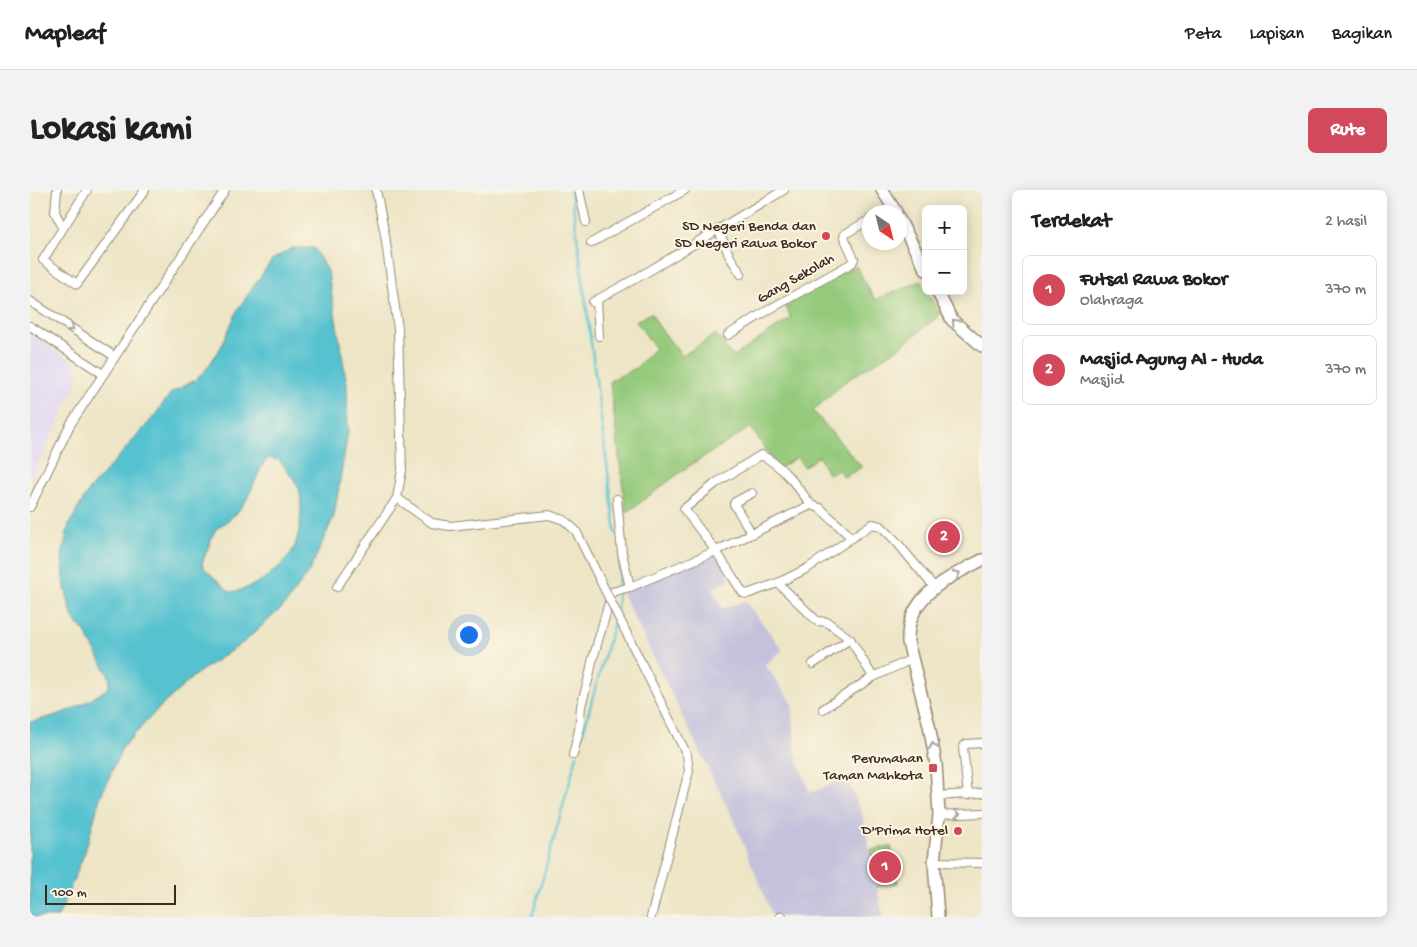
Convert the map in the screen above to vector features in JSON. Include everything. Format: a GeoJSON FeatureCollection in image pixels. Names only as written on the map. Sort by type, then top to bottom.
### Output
{"type":"FeatureCollection","features":[{"type":"Feature","properties":{"kind":"main road"},"geometry":{"type":"LineString","coordinates":[[882,190],[888,205]]}},
{"type":"Feature","properties":{"kind":"main road"},"geometry":{"type":"LineString","coordinates":[[907,233],[922,262]]}},
{"type":"Feature","properties":{"kind":"main road"},"geometry":{"type":"LineString","coordinates":[[938,295],[952,320],[982,346]]}},
{"type":"Feature","properties":{"kind":"main road"},"geometry":{"type":"LineString","coordinates":[[938,917],[934,862],[939,815],[936,764],[932,738],[907,632],[912,617],[925,595],[934,587],[982,560]]}},
{"type":"Feature","properties":{"kind":"street"},"geometry":{"type":"LineString","coordinates":[[58,190],[56,212],[64,228]]}},
{"type":"Feature","properties":{"kind":"street"},"geometry":{"type":"LineString","coordinates":[[87,190],[42,260],[77,284],[145,190]]}},
{"type":"Feature","properties":{"kind":"street"},"geometry":{"type":"LineString","coordinates":[[30,507],[70,425],[225,190]]}},
{"type":"Feature","properties":{"kind":"street"},"geometry":{"type":"LineString","coordinates":[[337,586],[397,498],[402,470],[398,329],[385,236],[376,190]]}},
{"type":"Feature","properties":{"kind":"street"},"geometry":{"type":"LineString","coordinates":[[579,190],[586,222]]}},
{"type":"Feature","properties":{"kind":"street"},"geometry":{"type":"LineString","coordinates":[[665,190],[668,199]]}},
{"type":"Feature","properties":{"kind":"street"},"geometry":{"type":"LineString","coordinates":[[591,242],[685,190]]}},
{"type":"Feature","properties":{"kind":"street"},"geometry":{"type":"LineString","coordinates":[[599,336],[595,301],[784,190]]}},
{"type":"Feature","properties":{"kind":"street","name":"Gang Sekolah"},"geometry":{"type":"LineString","coordinates":[[728,335],[852,263],[854,259],[844,237],[845,234],[862,224]]}},
{"type":"Feature","properties":{"kind":"street"},"geometry":{"type":"LineString","coordinates":[[718,229],[730,257],[741,274]]}},
{"type":"Feature","properties":{"kind":"street"},"geometry":{"type":"LineString","coordinates":[[30,302],[114,356]]}},
{"type":"Feature","properties":{"kind":"street"},"geometry":{"type":"LineString","coordinates":[[30,326],[103,374]]}},
{"type":"Feature","properties":{"kind":"street"},"geometry":{"type":"LineString","coordinates":[[852,538],[820,508],[811,504],[781,470],[761,456],[716,483],[684,507],[684,511],[716,550],[745,594],[778,583],[808,568],[852,538],[872,524],[881,526],[895,540],[934,587]]}},
{"type":"Feature","properties":{"kind":"street"},"geometry":{"type":"LineString","coordinates":[[752,493],[734,504],[752,534]]}},
{"type":"Feature","properties":{"kind":"street"},"geometry":{"type":"LineString","coordinates":[[397,498],[432,523],[450,526],[549,515],[564,520],[576,530],[687,755],[689,771],[651,917]]}},
{"type":"Feature","properties":{"kind":"street"},"geometry":{"type":"LineString","coordinates":[[617,499],[627,588]]}},
{"type":"Feature","properties":{"kind":"street"},"geometry":{"type":"LineString","coordinates":[[573,755],[579,730],[581,706],[610,594],[752,534],[811,504]]}},
{"type":"Feature","properties":{"kind":"street"},"geometry":{"type":"LineString","coordinates":[[778,583],[817,621],[827,622],[850,639],[873,677]]}},
{"type":"Feature","properties":{"kind":"street"},"geometry":{"type":"LineString","coordinates":[[813,664],[850,639]]}},
{"type":"Feature","properties":{"kind":"street"},"geometry":{"type":"LineString","coordinates":[[823,709],[873,677],[912,659]]}},
{"type":"Feature","properties":{"kind":"street"},"geometry":{"type":"LineString","coordinates":[[968,795],[963,747],[966,744],[982,742]]}},
{"type":"Feature","properties":{"kind":"street"},"geometry":{"type":"LineString","coordinates":[[938,796],[982,793]]}},
{"type":"Feature","properties":{"kind":"street"},"geometry":{"type":"LineString","coordinates":[[939,815],[982,813]]}},
{"type":"Feature","properties":{"kind":"street"},"geometry":{"type":"LineString","coordinates":[[934,862],[982,863]]}},
{"type":"Feature","properties":{"kind":"shaded area"},"geometry":{"type":"Polygon","coordinates":[[[30,333],[74,363],[78,370],[79,379],[30,480],[30,333]]]}},
{"type":"Feature","properties":{"kind":"shaded area"},"geometry":{"type":"Polygon","coordinates":[[[716,548],[730,579],[712,589],[722,609],[745,601],[783,650],[765,665],[792,702],[796,755],[810,793],[847,778],[863,817],[883,917],[773,917],[734,821],[622,593],[716,548]]]}},
{"type":"Feature","properties":{"kind":"green space"},"geometry":{"type":"Polygon","coordinates":[[[856,266],[875,300],[921,281],[922,295],[929,295],[940,315],[901,346],[843,383],[813,411],[862,467],[844,477],[839,470],[828,474],[819,456],[804,467],[797,457],[778,469],[751,427],[689,466],[626,513],[610,381],[636,368],[655,348],[636,321],[651,313],[682,356],[716,334],[733,357],[791,318],[784,303],[856,266]]]}},
{"type":"Feature","properties":{"kind":"green space"},"geometry":{"type":"Polygon","coordinates":[[[891,846],[898,883],[878,887],[871,850],[891,846]]]}},
{"type":"Feature","properties":{"kind":"water"},"geometry":{"type":"Polygon","coordinates":[[[292,248],[314,248],[328,273],[347,384],[348,432],[334,516],[310,570],[285,605],[244,642],[195,675],[156,711],[122,748],[100,798],[85,852],[58,917],[30,917],[30,722],[51,717],[91,700],[109,687],[110,678],[85,632],[73,619],[65,588],[62,557],[69,524],[89,490],[152,419],[171,393],[195,380],[206,370],[221,347],[238,309],[272,260],[292,248]],[[269,458],[263,464],[247,499],[236,514],[215,530],[202,563],[205,569],[230,592],[255,584],[272,573],[286,560],[297,540],[300,524],[300,493],[294,480],[279,460],[269,458]]]}},
{"type":"Feature","properties":{"kind":"waterway"},"geometry":{"type":"LineString","coordinates":[[571,190],[616,533]]}},
{"type":"Feature","properties":{"kind":"waterway"},"geometry":{"type":"LineString","coordinates":[[617,610],[620,561]]}},
{"type":"Feature","properties":{"kind":"waterway"},"geometry":{"type":"LineString","coordinates":[[578,750],[616,615]]}},
{"type":"Feature","properties":{"kind":"waterway"},"geometry":{"type":"LineString","coordinates":[[532,917],[577,755]]}},
{"type":"Feature","properties":{"kind":"place","name":"SD Negeri Benda dan SD Negeri Rawa Bokor"},"geometry":{"type":"Point","coordinates":[826,236]}},
{"type":"Feature","properties":{"kind":"place","name":"Masjid Agung Al - Huda"},"geometry":{"type":"Point","coordinates":[944,537]}},
{"type":"Feature","properties":{"kind":"place","name":"Perumahan Taman Mahkota"},"geometry":{"type":"Point","coordinates":[933,768]}},
{"type":"Feature","properties":{"kind":"place","name":"D'Prima Hotel"},"geometry":{"type":"Point","coordinates":[958,831]}},
{"type":"Feature","properties":{"kind":"place","name":"Futsal Rawa Bokor"},"geometry":{"type":"Point","coordinates":[885,867]}}]}
